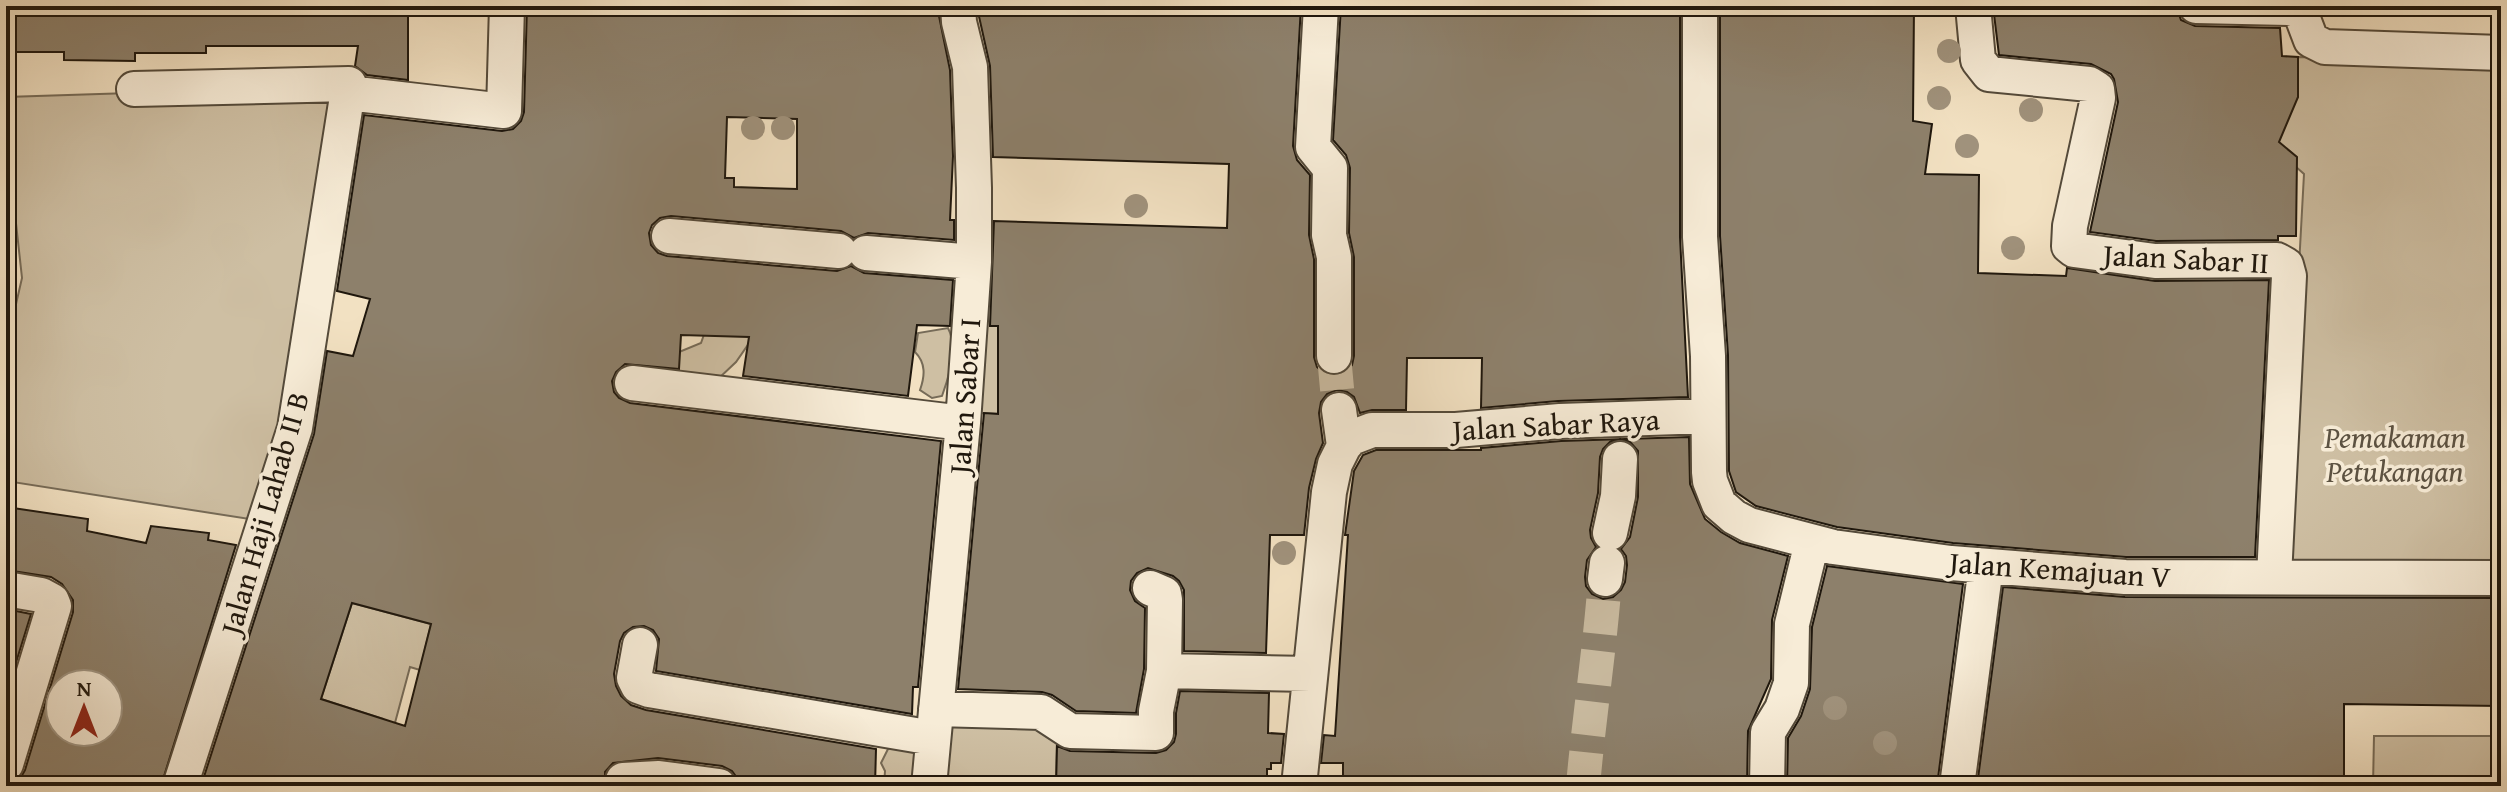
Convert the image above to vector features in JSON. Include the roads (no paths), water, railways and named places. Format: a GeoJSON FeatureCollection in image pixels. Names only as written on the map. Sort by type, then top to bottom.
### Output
{"type":"FeatureCollection","features":[{"type":"Feature","properties":{"kind":"street"},"geometry":{"type":"LineString","coordinates":[[134,89],[349,88],[504,111],[507,6]]}},
{"type":"Feature","properties":{"kind":"street","name":"Jalan Sabar I"},"geometry":{"type":"LineString","coordinates":[[929,786],[963,423],[974,262],[970,67],[958,6]]}},
{"type":"Feature","properties":{"kind":"street"},"geometry":{"type":"LineString","coordinates":[[1321,6],[1313,147],[1330,168],[1329,235],[1334,257],[1334,356]]}},
{"type":"Feature","properties":{"kind":"street"},"geometry":{"type":"LineString","coordinates":[[1700,6],[1700,237],[1708,356],[1708,416]]}},
{"type":"Feature","properties":{"kind":"street","name":"Jalan Sabar II"},"geometry":{"type":"LineString","coordinates":[[1973,6],[1978,60],[1989,74],[2089,84],[2097,89],[2098,98],[2070,226],[2069,246],[2074,250],[2155,261],[2277,260],[2286,265],[2289,276],[2274,577]]}},
{"type":"Feature","properties":{"kind":"street"},"geometry":{"type":"LineString","coordinates":[[2196,6],[2289,8],[2300,11],[2311,40],[2325,47],[2501,53]]}},
{"type":"Feature","properties":{"kind":"street","name":"Jalan Haji Lahab II B"},"geometry":{"type":"LineString","coordinates":[[180,786],[295,428],[349,88]]}},
{"type":"Feature","properties":{"kind":"street"},"geometry":{"type":"LineString","coordinates":[[669,236],[974,262]]}},
{"type":"Feature","properties":{"kind":"street"},"geometry":{"type":"LineString","coordinates":[[632,383],[963,423]]}},
{"type":"Feature","properties":{"kind":"street"},"geometry":{"type":"LineString","coordinates":[[1299,786],[1329,492],[1335,464],[1344,446],[1339,410]]}},
{"type":"Feature","properties":{"kind":"street","name":"Jalan Sabar Raya"},"geometry":{"type":"LineString","coordinates":[[1344,446],[1351,438],[1372,430],[1456,430],[1621,440],[1708,416]]}},
{"type":"Feature","properties":{"kind":"street","name":"Jalan Kemajuan V"},"geometry":{"type":"LineString","coordinates":[[1708,416],[1710,481],[1719,504],[1749,525],[1812,542],[1986,566],[2125,577],[2501,578]]}},
{"type":"Feature","properties":{"kind":"street"},"geometry":{"type":"LineString","coordinates":[[1607,558],[1618,496],[1621,440]]}},
{"type":"Feature","properties":{"kind":"street"},"geometry":{"type":"LineString","coordinates":[[1767,786],[1768,732],[1790,688],[1792,624],[1812,542]]}},
{"type":"Feature","properties":{"kind":"street"},"geometry":{"type":"LineString","coordinates":[[1957,786],[1986,566]]}},
{"type":"Feature","properties":{"kind":"street"},"geometry":{"type":"LineString","coordinates":[[640,645],[634,678],[638,686],[649,690],[935,723],[1041,712],[1070,731],[1156,733],[1156,711],[1164,671],[1165,600],[1164,594],[1150,588]]}},
{"type":"Feature","properties":{"kind":"street"},"geometry":{"type":"LineString","coordinates":[[6,589],[41,595],[52,601],[54,606],[6,764]]}},
{"type":"Feature","properties":{"kind":"street"},"geometry":{"type":"LineString","coordinates":[[1164,671],[1310,674]]}},
{"type":"Feature","properties":{"kind":"street"},"geometry":{"type":"LineString","coordinates":[[623,780],[659,778],[719,786]]}},
{"type":"Feature","properties":{"kind":"tunnel"},"geometry":{"type":"LineString","coordinates":[[1334,356],[1339,410]]}},
{"type":"Feature","properties":{"kind":"tunnel"},"geometry":{"type":"LineString","coordinates":[[1583,786],[1605,579]]}},
{"type":"Feature","properties":{"kind":"park label","name":"Pemakaman Petukangan"},"geometry":{"type":"Point","coordinates":[2395,454]}}]}
